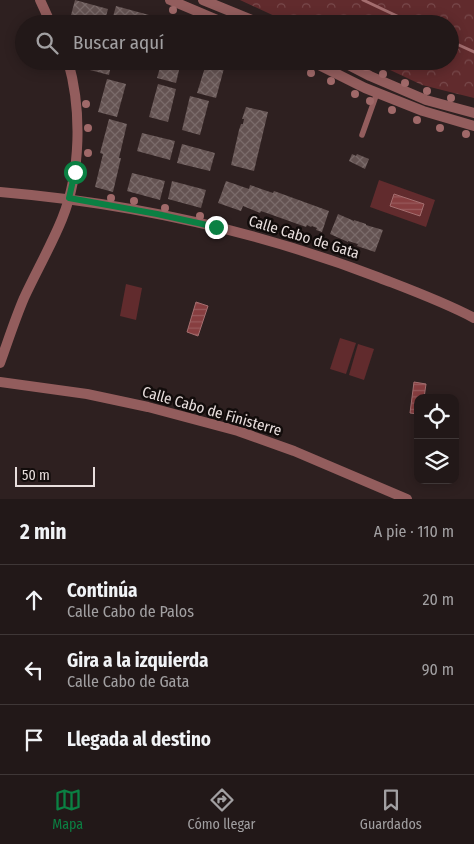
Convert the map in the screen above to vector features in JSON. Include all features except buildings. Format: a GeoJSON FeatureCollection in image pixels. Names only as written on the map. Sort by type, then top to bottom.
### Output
{"type":"FeatureCollection","features":[{"type":"Feature","properties":{"kind":"street"},"geometry":{"type":"LineString","coordinates":[[40,0],[47,15]]}},
{"type":"Feature","properties":{"kind":"street"},"geometry":{"type":"LineString","coordinates":[[48,0],[49,15]]}},
{"type":"Feature","properties":{"kind":"street"},"geometry":{"type":"LineString","coordinates":[[170,0],[206,15]]}},
{"type":"Feature","properties":{"kind":"street"},"geometry":{"type":"LineString","coordinates":[[203,0],[240,15]]}},
{"type":"Feature","properties":{"kind":"street"},"geometry":{"type":"LineString","coordinates":[[0,363],[24,299],[62,218],[69,198],[75,172],[78,133],[75,97],[70,70]]}},
{"type":"Feature","properties":{"kind":"street"},"geometry":{"type":"LineString","coordinates":[[330,70],[377,93],[423,111],[474,126]]}},
{"type":"Feature","properties":{"kind":"street"},"geometry":{"type":"LineString","coordinates":[[358,70],[426,100],[474,113]]}},
{"type":"Feature","properties":{"kind":"street","name":"Calle Cabo de Gata"},"geometry":{"type":"LineString","coordinates":[[0,192],[69,198],[157,214],[274,242],[344,264],[474,318]]}},
{"type":"Feature","properties":{"kind":"street","name":"Calle Cabo de Finisterre"},"geometry":{"type":"LineString","coordinates":[[0,382],[87,394],[148,407],[238,431],[294,450],[407,499]]}},
{"type":"Feature","properties":{"kind":"lane"},"geometry":{"type":"LineString","coordinates":[[362,135],[377,93]]}},
{"type":"Feature","properties":{"kind":"green space"},"geometry":{"type":"Polygon","coordinates":[[[240,0],[474,0],[474,98],[422,85],[390,70],[459,70],[459,15],[272,15],[240,0]]]}},
{"type":"Feature","properties":{"kind":"green space"},"geometry":{"type":"Polygon","coordinates":[[[379,180],[435,200],[426,227],[370,207],[379,180]]]}},
{"type":"Feature","properties":{"kind":"green space"},"geometry":{"type":"Polygon","coordinates":[[[126,284],[142,288],[136,320],[120,316],[126,284]]]}},
{"type":"Feature","properties":{"kind":"green space"},"geometry":{"type":"Polygon","coordinates":[[[340,338],[356,343],[346,374],[330,369],[340,338]]]}},
{"type":"Feature","properties":{"kind":"green space"},"geometry":{"type":"Polygon","coordinates":[[[358,344],[374,349],[364,380],[349,375],[358,344]]]}},
{"type":"Feature","properties":{"kind":"shaded area"},"geometry":{"type":"Polygon","coordinates":[[[394,194],[424,204],[420,216],[390,206],[394,194]]]}},
{"type":"Feature","properties":{"kind":"shaded area"},"geometry":{"type":"Polygon","coordinates":[[[196,302],[208,306],[198,336],[187,332],[196,302]]]}},
{"type":"Feature","properties":{"kind":"shaded area"},"geometry":{"type":"Polygon","coordinates":[[[414,382],[426,384],[425,394],[414,394],[414,414],[410,413],[414,382]]]}},
{"type":"Feature","properties":{"kind":"waterway"},"geometry":{"type":"LineString","coordinates":[[363,0],[395,15]]}},
{"type":"Feature","properties":{"kind":"waterway"},"geometry":{"type":"LineString","coordinates":[[459,45],[474,52]]}},
{"type":"Feature","properties":{"kind":"route"},"geometry":{"type":"LineString","coordinates":[[75,172],[69,198],[216,227]]}}]}
